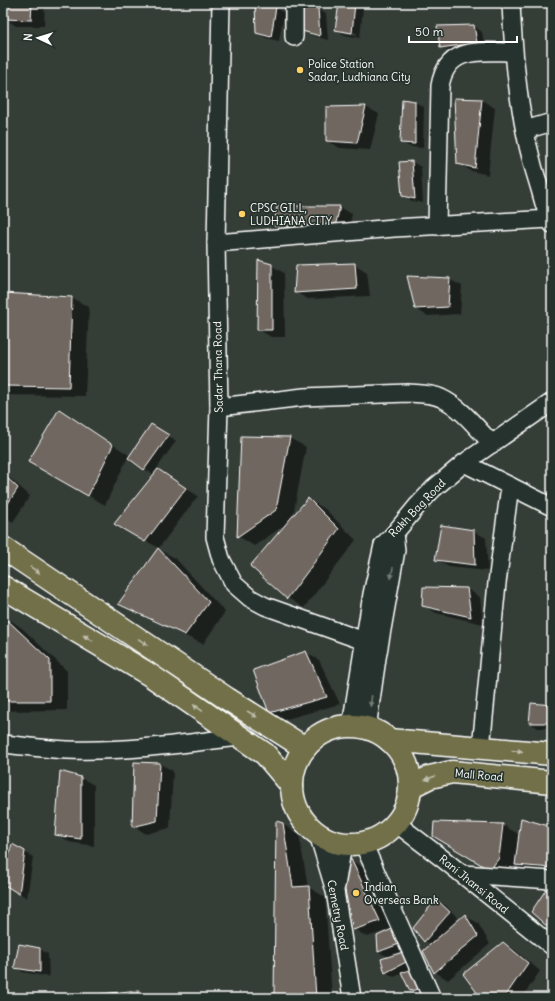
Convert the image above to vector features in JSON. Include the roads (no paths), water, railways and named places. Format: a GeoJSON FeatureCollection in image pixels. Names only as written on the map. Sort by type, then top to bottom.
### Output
{"type":"FeatureCollection","features":[{"type":"Feature","properties":{"kind":"main road"},"geometry":{"type":"LineString","coordinates":[[3,548],[226,698],[304,748]]}},
{"type":"Feature","properties":{"kind":"main road"},"geometry":{"type":"LineString","coordinates":[[3,587],[150,675],[265,754],[292,786]]}},
{"type":"Feature","properties":{"kind":"main road"},"geometry":{"type":"LineString","coordinates":[[338,727],[359,727],[375,730],[389,740],[401,753],[406,764],[410,787],[406,806],[396,823],[381,836],[353,843],[318,834],[304,821],[295,804],[292,786],[295,766],[304,748],[319,734],[338,727]]}},
{"type":"Feature","properties":{"kind":"main road"},"geometry":{"type":"LineString","coordinates":[[389,740],[552,754]]}},
{"type":"Feature","properties":{"kind":"main road","name":"Mall Road"},"geometry":{"type":"LineString","coordinates":[[410,787],[430,776],[452,772],[552,782]]}},
{"type":"Feature","properties":{"kind":"street","name":"Sadar Thana Road"},"geometry":{"type":"LineString","coordinates":[[221,3],[216,243],[219,407],[215,537],[220,559],[234,584],[250,598],[265,606],[364,641]]}},
{"type":"Feature","properties":{"kind":"street"},"geometry":{"type":"LineString","coordinates":[[294,3],[294,37]]}},
{"type":"Feature","properties":{"kind":"street"},"geometry":{"type":"LineString","coordinates":[[216,243],[437,226],[551,221],[533,170],[525,130],[513,52],[511,3]]}},
{"type":"Feature","properties":{"kind":"street"},"geometry":{"type":"LineString","coordinates":[[437,226],[440,86],[444,70],[455,57],[463,54],[472,52],[513,52]]}},
{"type":"Feature","properties":{"kind":"street"},"geometry":{"type":"LineString","coordinates":[[525,130],[552,122]]}},
{"type":"Feature","properties":{"kind":"street"},"geometry":{"type":"LineString","coordinates":[[219,407],[304,397],[408,393],[425,394],[440,398],[454,406],[492,444]]}},
{"type":"Feature","properties":{"kind":"street","name":"Rakh Bag Road"},"geometry":{"type":"LineString","coordinates":[[359,727],[364,641],[381,550],[385,541],[394,534],[418,505],[464,463],[552,402]]}},
{"type":"Feature","properties":{"kind":"street"},"geometry":{"type":"LineString","coordinates":[[464,463],[552,507]]}},
{"type":"Feature","properties":{"kind":"street"},"geometry":{"type":"LineString","coordinates":[[481,748],[497,583],[510,486]]}},
{"type":"Feature","properties":{"kind":"street"},"geometry":{"type":"LineString","coordinates":[[359,727],[377,658],[396,550],[394,534]]}},
{"type":"Feature","properties":{"kind":"street"},"geometry":{"type":"LineString","coordinates":[[3,744],[66,750],[102,750],[144,748],[239,737]]}},
{"type":"Feature","properties":{"kind":"street","name":"Rani Jhansi Road"},"geometry":{"type":"LineString","coordinates":[[396,823],[552,946]]}},
{"type":"Feature","properties":{"kind":"street","name":"Cemetry Road"},"geometry":{"type":"LineString","coordinates":[[318,834],[336,891],[352,998]]}},
{"type":"Feature","properties":{"kind":"street"},"geometry":{"type":"LineString","coordinates":[[336,891],[353,843]]}},
{"type":"Feature","properties":{"kind":"street"},"geometry":{"type":"LineString","coordinates":[[353,843],[432,998]]}},
{"type":"Feature","properties":{"kind":"street"},"geometry":{"type":"LineString","coordinates":[[462,874],[552,880]]}},
{"type":"Feature","properties":{"kind":"place","name":"Police Station Sadar, Ludhiana City"},"geometry":{"type":"Point","coordinates":[300,70]}},
{"type":"Feature","properties":{"kind":"place","name":"CPSC GILL, LUDHIANA CITY"},"geometry":{"type":"Point","coordinates":[242,214]}},
{"type":"Feature","properties":{"kind":"place","name":"Indian Overseas Bank"},"geometry":{"type":"Point","coordinates":[356,893]}}]}
